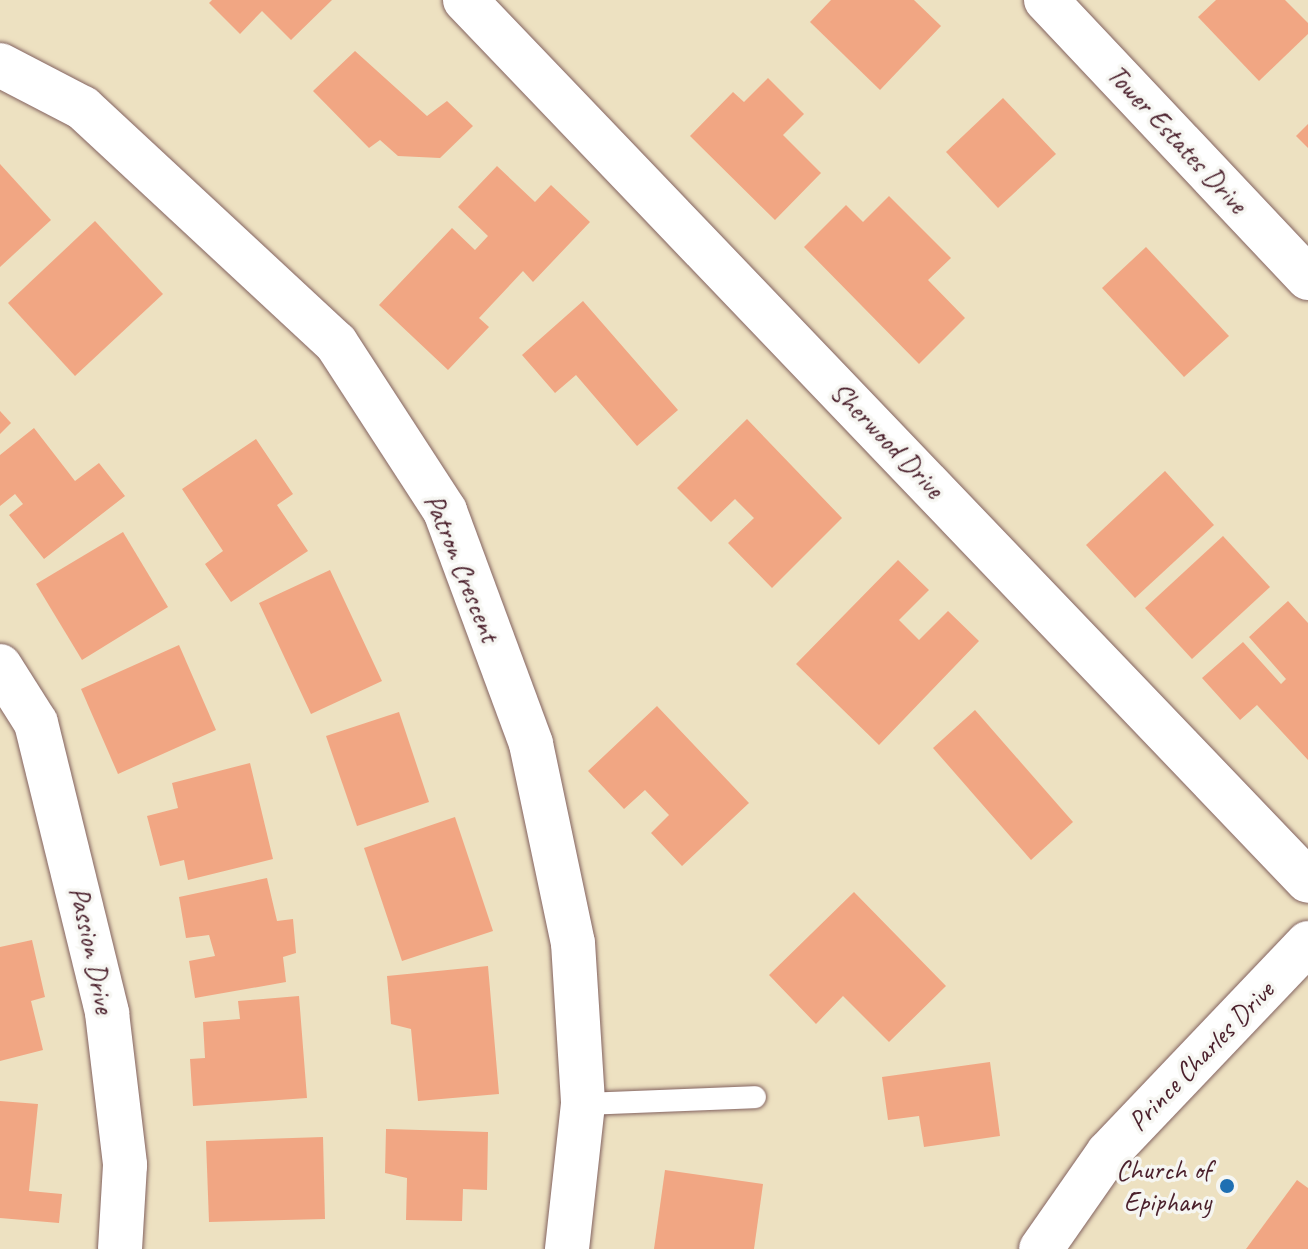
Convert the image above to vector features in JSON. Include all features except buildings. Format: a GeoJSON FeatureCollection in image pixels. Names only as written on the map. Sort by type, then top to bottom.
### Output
{"type":"FeatureCollection","features":[{"type":"Feature","properties":{"kind":"main road","name":"Sherwood Drive"},"geometry":{"type":"LineString","coordinates":[[465,0],[1308,881]]}},
{"type":"Feature","properties":{"kind":"main road","name":"Tower Estates Drive"},"geometry":{"type":"LineString","coordinates":[[1046,0],[1308,278]]}},
{"type":"Feature","properties":{"kind":"main road","name":"Patron Crescent"},"geometry":{"type":"LineString","coordinates":[[0,65],[83,108],[336,343],[445,511],[531,744],[573,943],[583,1104],[567,1249]]}},
{"type":"Feature","properties":{"kind":"main road","name":"Passion Drive"},"geometry":{"type":"LineString","coordinates":[[0,666],[36,723],[107,1013],[125,1165],[120,1249]]}},
{"type":"Feature","properties":{"kind":"main road","name":"Prince Charles Drive"},"geometry":{"type":"LineString","coordinates":[[1041,1249],[1108,1153],[1308,943]]}},
{"type":"Feature","properties":{"kind":"lane"},"geometry":{"type":"LineString","coordinates":[[583,1104],[755,1097]]}},
{"type":"Feature","properties":{"kind":"place","name":"Church of Epiphany"},"geometry":{"type":"Point","coordinates":[1227,1186]}}]}
